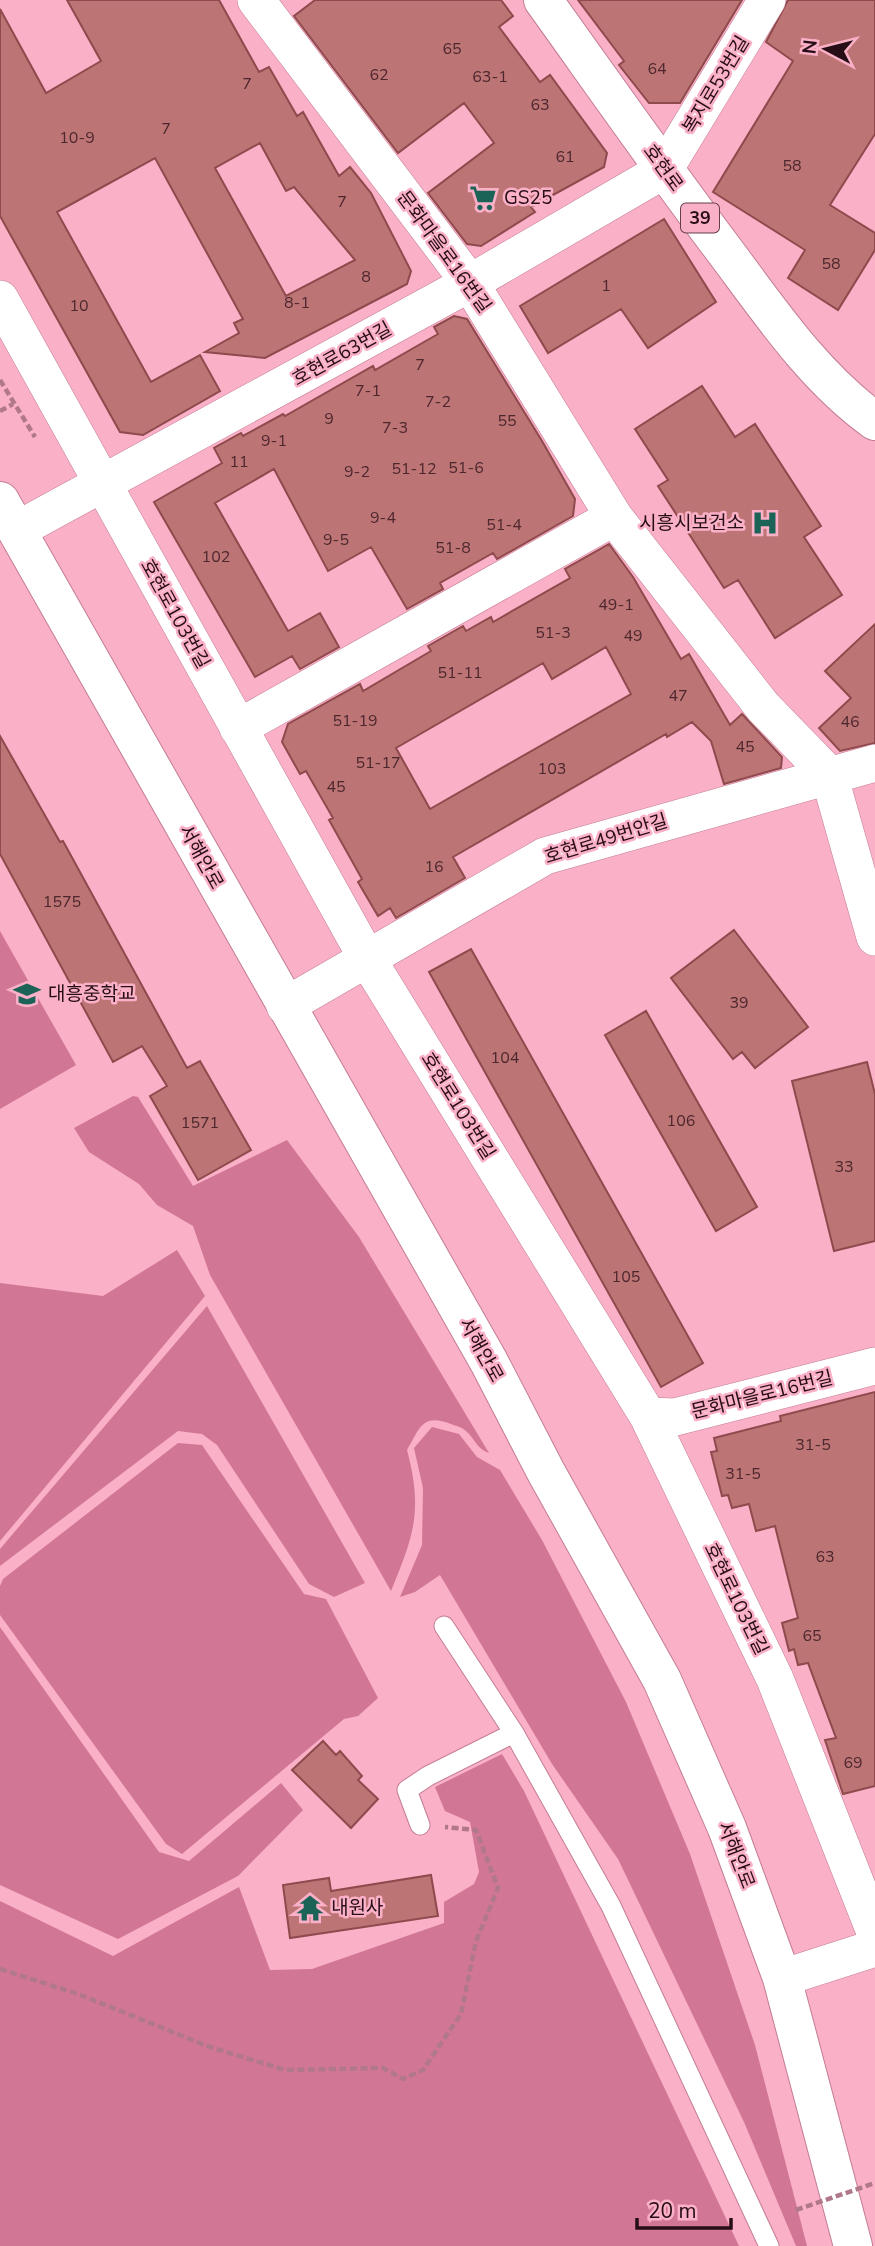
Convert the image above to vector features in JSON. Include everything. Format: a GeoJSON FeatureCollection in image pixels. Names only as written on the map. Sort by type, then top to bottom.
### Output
{"type":"FeatureCollection","features":[{"type":"Feature","properties":{"kind":"main road","name":"호현로"},"geometry":{"type":"LineString","coordinates":[[543,0],[664,170],[786,333],[858,409],[875,421]]}},
{"type":"Feature","properties":{"kind":"main road","name":"서해안로"},"geometry":{"type":"LineString","coordinates":[[8,516],[489,1362],[662,1680],[727,1828],[782,1978],[853,2246]]}},
{"type":"Feature","properties":{"kind":"street","name":"문화마을로16번길"},"geometry":{"type":"LineString","coordinates":[[256,0],[470,284],[614,517],[763,707],[829,775],[875,937]]}},
{"type":"Feature","properties":{"kind":"street","name":"복지로53번길"},"geometry":{"type":"LineString","coordinates":[[664,170],[767,0]]}},
{"type":"Feature","properties":{"kind":"street","name":"호현로63번길"},"geometry":{"type":"LineString","coordinates":[[8,516],[103,485],[470,284],[664,170]]}},
{"type":"Feature","properties":{"kind":"street","name":"호현로103번길"},"geometry":{"type":"LineString","coordinates":[[0,299],[368,960],[648,1416],[775,1679],[875,1932]]}},
{"type":"Feature","properties":{"kind":"street"},"geometry":{"type":"LineString","coordinates":[[238,728],[614,517]]}},
{"type":"Feature","properties":{"kind":"street","name":"호현로49번안길"},"geometry":{"type":"LineString","coordinates":[[285,1006],[545,856],[875,763]]}},
{"type":"Feature","properties":{"kind":"street","name":"문화마을로16번길"},"geometry":{"type":"LineString","coordinates":[[648,1416],[676,1417],[875,1366]]}},
{"type":"Feature","properties":{"kind":"street"},"geometry":{"type":"LineString","coordinates":[[782,1978],[875,1948]]}},
{"type":"Feature","properties":{"kind":"lane"},"geometry":{"type":"LineString","coordinates":[[444,1626],[514,1732],[611,1906],[769,2246]]}},
{"type":"Feature","properties":{"kind":"lane"},"geometry":{"type":"LineString","coordinates":[[420,1825],[407,1790],[428,1776],[514,1732]]}},
{"type":"Feature","properties":{"kind":"path"},"geometry":{"type":"LineString","coordinates":[[0,380],[12,404],[0,411]]}},
{"type":"Feature","properties":{"kind":"path"},"geometry":{"type":"LineString","coordinates":[[0,1969],[78,1994],[210,2047],[285,2070],[383,2068],[403,2079],[423,2070],[461,2014],[476,1941],[498,1888],[475,1830],[420,1825]]}},
{"type":"Feature","properties":{"kind":"path"},"geometry":{"type":"LineString","coordinates":[[796,2210],[875,2183]]}},
{"type":"Feature","properties":{"kind":"shaded area"},"geometry":{"type":"Polygon","coordinates":[[[0,931],[76,1065],[0,1109],[0,931]]]}},
{"type":"Feature","properties":{"kind":"shaded area"},"geometry":{"type":"Polygon","coordinates":[[[133,1096],[138,1097],[193,1186],[287,1140],[359,1237],[489,1453],[464,1430],[451,1424],[434,1420],[419,1429],[407,1450],[414,1490],[414,1522],[391,1591],[210,1275],[193,1226],[157,1205],[139,1184],[89,1152],[74,1128],[133,1096]]]}},
{"type":"Feature","properties":{"kind":"shaded area"},"geometry":{"type":"Polygon","coordinates":[[[177,1250],[205,1296],[0,1541],[0,1283],[103,1296],[177,1250]]]}},
{"type":"Feature","properties":{"kind":"shaded area"},"geometry":{"type":"Polygon","coordinates":[[[207,1306],[365,1583],[334,1597],[309,1584],[217,1445],[202,1434],[178,1431],[0,1566],[0,1549],[207,1306]]]}},
{"type":"Feature","properties":{"kind":"shaded area"},"geometry":{"type":"Polygon","coordinates":[[[432,1427],[459,1434],[477,1457],[500,1470],[542,1540],[626,1702],[690,1854],[755,2045],[807,2246],[796,2246],[744,2122],[618,1859],[552,1764],[440,1575],[415,1592],[400,1597],[422,1545],[423,1488],[414,1448],[432,1427]]]}},
{"type":"Feature","properties":{"kind":"shaded area"},"geometry":{"type":"Polygon","coordinates":[[[178,1443],[202,1445],[304,1594],[326,1599],[378,1698],[358,1716],[344,1719],[182,1854],[166,1844],[0,1615],[0,1586],[3,1579],[178,1443]]]}},
{"type":"Feature","properties":{"kind":"shaded area"},"geometry":{"type":"Polygon","coordinates":[[[0,1627],[159,1852],[189,1861],[281,1783],[303,1810],[238,1876],[118,1939],[0,1885],[0,1627]]]}},
{"type":"Feature","properties":{"kind":"shaded area"},"geometry":{"type":"Polygon","coordinates":[[[502,1754],[524,1791],[739,2246],[0,2246],[0,1901],[113,1956],[239,1887],[270,1970],[312,1969],[444,1923],[444,1902],[474,1884],[479,1872],[470,1822],[445,1811],[435,1787],[502,1754]]]}},
{"type":"Feature","properties":{"kind":"building"},"geometry":{"type":"Polygon","coordinates":[[[67,0],[219,0],[259,72],[269,67],[297,116],[303,112],[339,176],[350,167],[371,193],[411,271],[407,284],[265,358],[205,352],[239,333],[234,323],[243,319],[155,158],[57,212],[151,382],[200,355],[220,391],[143,435],[120,432],[0,216],[0,9],[46,93],[101,61],[67,0]],[[260,143],[215,168],[286,296],[355,260],[294,187],[286,191],[260,143]]]}},
{"type":"Feature","properties":{"kind":"building"},"geometry":{"type":"Polygon","coordinates":[[[315,0],[501,0],[513,16],[499,27],[540,82],[550,75],[607,153],[604,167],[531,207],[535,212],[481,246],[467,244],[428,193],[494,143],[464,103],[398,153],[294,16],[315,0]]]}},
{"type":"Feature","properties":{"kind":"building"},"geometry":{"type":"Polygon","coordinates":[[[578,0],[742,0],[680,103],[649,103],[619,65],[624,61],[578,0]]]}},
{"type":"Feature","properties":{"kind":"building"},"geometry":{"type":"Polygon","coordinates":[[[788,0],[875,0],[875,134],[830,205],[875,233],[875,250],[838,310],[788,278],[805,250],[713,192],[793,61],[766,42],[788,0]]]}},
{"type":"Feature","properties":{"kind":"building"},"geometry":{"type":"Polygon","coordinates":[[[664,219],[716,302],[648,348],[621,309],[548,353],[520,306],[664,219]]]}},
{"type":"Feature","properties":{"kind":"building"},"geometry":{"type":"Polygon","coordinates":[[[454,316],[467,319],[542,441],[575,499],[573,516],[497,559],[493,553],[440,583],[443,589],[407,609],[371,547],[328,571],[274,469],[215,503],[288,631],[320,613],[339,647],[300,669],[292,656],[255,677],[154,502],[222,463],[214,448],[283,414],[285,416],[373,366],[375,370],[438,334],[434,327],[454,316]]]}},
{"type":"Feature","properties":{"kind":"building"},"geometry":{"type":"Polygon","coordinates":[[[702,386],[735,437],[755,424],[821,526],[804,537],[842,595],[775,638],[738,580],[724,588],[658,486],[668,480],[635,429],[702,386]]]}},
{"type":"Feature","properties":{"kind":"building"},"geometry":{"type":"Polygon","coordinates":[[[609,544],[633,577],[681,659],[689,654],[730,725],[742,714],[782,757],[781,768],[724,784],[711,741],[692,722],[667,737],[666,734],[453,857],[465,878],[396,918],[390,908],[378,916],[358,882],[362,879],[329,820],[333,818],[306,771],[300,774],[282,742],[288,724],[360,684],[363,691],[431,651],[428,646],[463,626],[466,631],[491,617],[493,622],[570,578],[565,569],[609,544]],[[606,647],[552,679],[543,663],[396,748],[430,809],[631,694],[606,647]]]}},
{"type":"Feature","properties":{"kind":"building"},"geometry":{"type":"Polygon","coordinates":[[[875,624],[875,743],[840,751],[819,728],[851,698],[825,671],[875,624]]]}},
{"type":"Feature","properties":{"kind":"building"},"geometry":{"type":"Polygon","coordinates":[[[0,736],[60,842],[63,841],[187,1068],[200,1061],[251,1150],[198,1180],[150,1096],[167,1086],[142,1046],[113,1062],[0,854],[0,736]]]}},
{"type":"Feature","properties":{"kind":"building"},"geometry":{"type":"Polygon","coordinates":[[[734,930],[808,1027],[755,1068],[742,1052],[733,1059],[671,978],[734,930]]]}},
{"type":"Feature","properties":{"kind":"building"},"geometry":{"type":"Polygon","coordinates":[[[471,949],[703,1363],[661,1387],[429,972],[471,949]]]}},
{"type":"Feature","properties":{"kind":"building"},"geometry":{"type":"Polygon","coordinates":[[[646,1011],[757,1207],[716,1231],[605,1035],[646,1011]]]}},
{"type":"Feature","properties":{"kind":"building"},"geometry":{"type":"Polygon","coordinates":[[[867,1062],[875,1094],[875,1241],[834,1251],[792,1081],[867,1062]]]}},
{"type":"Feature","properties":{"kind":"building"},"geometry":{"type":"Polygon","coordinates":[[[875,1392],[875,1786],[843,1794],[825,1740],[836,1738],[808,1663],[798,1665],[794,1649],[789,1651],[782,1623],[798,1618],[775,1526],[756,1531],[749,1504],[732,1508],[728,1495],[722,1496],[711,1452],[717,1451],[714,1438],[781,1421],[780,1416],[875,1392]]]}},
{"type":"Feature","properties":{"kind":"building"},"geometry":{"type":"Polygon","coordinates":[[[323,1741],[336,1755],[340,1751],[362,1776],[358,1780],[378,1799],[351,1828],[292,1770],[323,1741]]]}},
{"type":"Feature","properties":{"kind":"building"},"geometry":{"type":"Polygon","coordinates":[[[431,1875],[438,1916],[290,1938],[283,1885],[329,1878],[331,1891],[431,1875]]]}},
{"type":"Feature","properties":{"kind":"place","name":"GS25"},"geometry":{"type":"Point","coordinates":[483,198]}},
{"type":"Feature","properties":{"kind":"place","name":"시흥시보건소"},"geometry":{"type":"Point","coordinates":[765,523]}},
{"type":"Feature","properties":{"kind":"place","name":"대흥중학교"},"geometry":{"type":"Point","coordinates":[27,994]}},
{"type":"Feature","properties":{"kind":"place","name":"내원사"},"geometry":{"type":"Point","coordinates":[310,1908]}}]}
